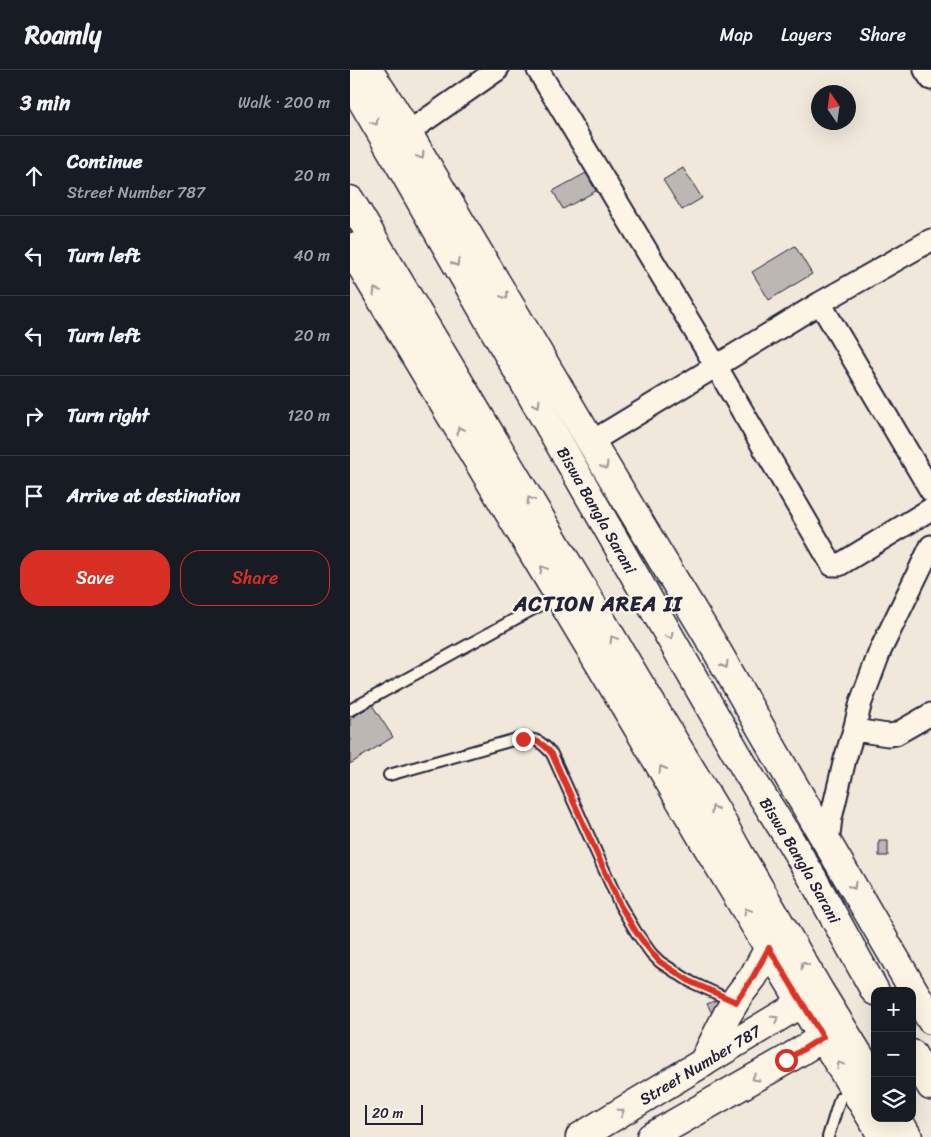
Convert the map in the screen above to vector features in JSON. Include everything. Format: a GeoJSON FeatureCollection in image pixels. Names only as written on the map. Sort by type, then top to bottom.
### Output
{"type":"FeatureCollection","features":[{"type":"Feature","properties":{"kind":"street"},"geometry":{"type":"LineString","coordinates":[[368,70],[394,110],[717,651],[931,1020]]}},
{"type":"Feature","properties":{"kind":"street"},"geometry":{"type":"LineString","coordinates":[[407,134],[498,70]]}},
{"type":"Feature","properties":{"kind":"street"},"geometry":{"type":"LineString","coordinates":[[538,70],[716,366],[832,565],[838,566],[931,509]]}},
{"type":"Feature","properties":{"kind":"street"},"geometry":{"type":"LineString","coordinates":[[925,70],[931,79]]}},
{"type":"Feature","properties":{"kind":"street","name":"Biswa Bangla Sarani"},"geometry":{"type":"LineString","coordinates":[[350,80],[741,761],[813,879],[873,987]]}},
{"type":"Feature","properties":{"kind":"street"},"geometry":{"type":"LineString","coordinates":[[350,200],[651,726],[704,841],[769,948],[811,997]]}},
{"type":"Feature","properties":{"kind":"street"},"geometry":{"type":"LineString","coordinates":[[591,442],[820,303],[931,240]]}},
{"type":"Feature","properties":{"kind":"street"},"geometry":{"type":"LineString","coordinates":[[350,247],[558,595],[651,726],[716,811],[811,997],[832,1031],[883,1137]]}},
{"type":"Feature","properties":{"kind":"street"},"geometry":{"type":"LineString","coordinates":[[820,303],[931,491]]}},
{"type":"Feature","properties":{"kind":"street"},"geometry":{"type":"LineString","coordinates":[[828,844],[831,818],[861,702],[880,651],[931,546]]}},
{"type":"Feature","properties":{"kind":"street"},"geometry":{"type":"LineString","coordinates":[[854,730],[888,735],[896,734],[931,714]]}},
{"type":"Feature","properties":{"kind":"street"},"geometry":{"type":"LineString","coordinates":[[704,841],[713,848],[737,850]]}},
{"type":"Feature","properties":{"kind":"street"},"geometry":{"type":"LineString","coordinates":[[703,1063],[727,1015],[753,977],[769,948]]}},
{"type":"Feature","properties":{"kind":"street","name":"Street Number 787"},"geometry":{"type":"LineString","coordinates":[[580,1137],[811,997]]}},
{"type":"Feature","properties":{"kind":"street"},"geometry":{"type":"LineString","coordinates":[[651,1137],[786,1060],[832,1031]]}},
{"type":"Feature","properties":{"kind":"street"},"geometry":{"type":"LineString","coordinates":[[832,1031],[872,1077]]}},
{"type":"Feature","properties":{"kind":"street"},"geometry":{"type":"LineString","coordinates":[[786,1060],[806,1060],[819,1068],[840,1098],[883,1137]]}},
{"type":"Feature","properties":{"kind":"street"},"geometry":{"type":"LineString","coordinates":[[916,1061],[931,1086]]}},
{"type":"Feature","properties":{"kind":"street"},"geometry":{"type":"LineString","coordinates":[[899,1122],[908,1137]]}},
{"type":"Feature","properties":{"kind":"lane"},"geometry":{"type":"LineString","coordinates":[[350,710],[558,595]]}},
{"type":"Feature","properties":{"kind":"lane"},"geometry":{"type":"LineString","coordinates":[[389,775],[513,740],[538,741],[552,754],[620,905],[636,932],[660,962],[691,982],[736,1002]]}},
{"type":"Feature","properties":{"kind":"lane"},"geometry":{"type":"LineString","coordinates":[[828,1137],[840,1098]]}},
{"type":"Feature","properties":{"kind":"building"},"geometry":{"type":"Polygon","coordinates":[[[683,168],[702,198],[682,210],[663,180],[683,168]]]}},
{"type":"Feature","properties":{"kind":"building"},"geometry":{"type":"Polygon","coordinates":[[[586,173],[596,191],[563,209],[553,191],[586,173]]]}},
{"type":"Feature","properties":{"kind":"building"},"geometry":{"type":"Polygon","coordinates":[[[795,246],[812,274],[769,300],[752,272],[795,246]]]}},
{"type":"Feature","properties":{"kind":"building"},"geometry":{"type":"Polygon","coordinates":[[[372,705],[393,737],[350,764],[350,719],[372,705]]]}},
{"type":"Feature","properties":{"kind":"building"},"geometry":{"type":"Polygon","coordinates":[[[879,841],[888,841],[888,856],[879,856],[879,841]]]}},
{"type":"Feature","properties":{"kind":"building"},"geometry":{"type":"Polygon","coordinates":[[[723,997],[714,1017],[707,1004],[723,997]]]}},
{"type":"Feature","properties":{"kind":"district","name":"ACTION AREA II"},"geometry":{"type":"Point","coordinates":[598,604]}},
{"type":"Feature","properties":{"kind":"route"},"geometry":{"type":"LineString","coordinates":[[523,739],[538,741],[552,754],[620,905],[636,932],[660,962],[691,982],[736,1002],[769,948],[823,1037],[786,1060]]}}]}
